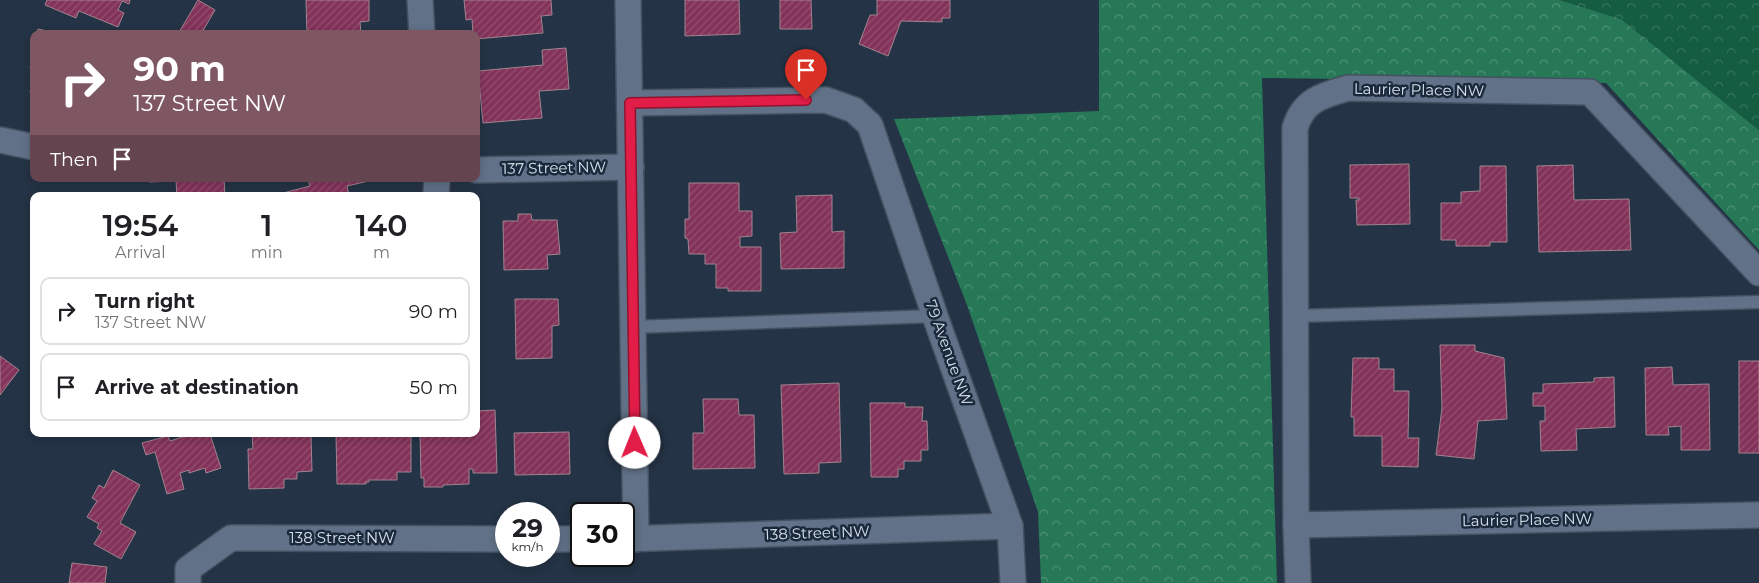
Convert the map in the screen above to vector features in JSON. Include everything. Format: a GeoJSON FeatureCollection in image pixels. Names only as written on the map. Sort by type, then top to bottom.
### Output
{"type":"FeatureCollection","features":[{"type":"Feature","properties":{"kind":"street"},"geometry":{"type":"LineString","coordinates":[[420,0],[422,30]]}},
{"type":"Feature","properties":{"kind":"street"},"geometry":{"type":"LineString","coordinates":[[628,0],[633,327],[631,502]]}},
{"type":"Feature","properties":{"kind":"street","name":"Laurier Place NW"},"geometry":{"type":"LineString","coordinates":[[1298,583],[1296,525],[1295,128],[1299,116],[1306,107],[1320,98],[1348,88],[1590,92],[1759,273]]}},
{"type":"Feature","properties":{"kind":"street","name":"79 Avenue NW"},"geometry":{"type":"LineString","coordinates":[[630,103],[826,100],[854,110],[870,125],[935,316],[1010,526],[1013,583]]}},
{"type":"Feature","properties":{"kind":"street"},"geometry":{"type":"LineString","coordinates":[[0,140],[30,146]]}},
{"type":"Feature","properties":{"kind":"street","name":"137 Street NW"},"geometry":{"type":"LineString","coordinates":[[480,170],[631,167]]}},
{"type":"Feature","properties":{"kind":"street","name":"Laurier Place NW"},"geometry":{"type":"LineString","coordinates":[[1296,525],[1759,515]]}},
{"type":"Feature","properties":{"kind":"street","name":"138 Street NW"},"geometry":{"type":"LineString","coordinates":[[635,539],[1010,526]]}},
{"type":"Feature","properties":{"kind":"street","name":"138 Street NW"},"geometry":{"type":"LineString","coordinates":[[188,576],[231,538],[495,539]]}},
{"type":"Feature","properties":{"kind":"lane"},"geometry":{"type":"LineString","coordinates":[[1296,316],[1759,302]]}},
{"type":"Feature","properties":{"kind":"lane"},"geometry":{"type":"LineString","coordinates":[[633,327],[935,316]]}},
{"type":"Feature","properties":{"kind":"green space"},"geometry":{"type":"Polygon","coordinates":[[[1099,0],[1560,0],[1621,19],[1759,130],[1759,250],[1606,83],[1262,78],[1277,583],[1041,583],[1038,512],[967,305],[894,119],[1099,111],[1099,0]]]}},
{"type":"Feature","properties":{"kind":"green space"},"geometry":{"type":"Polygon","coordinates":[[[1560,0],[1759,0],[1759,130],[1621,19],[1560,0]]]}},
{"type":"Feature","properties":{"kind":"building"},"geometry":{"type":"Polygon","coordinates":[[[47,0],[130,0],[129,4],[122,1],[118,10],[124,13],[118,27],[79,11],[76,18],[45,5],[47,0]]]}},
{"type":"Feature","properties":{"kind":"building"},"geometry":{"type":"Polygon","coordinates":[[[198,0],[215,10],[203,30],[180,30],[198,0]]]}},
{"type":"Feature","properties":{"kind":"building"},"geometry":{"type":"Polygon","coordinates":[[[306,0],[369,0],[369,21],[360,22],[361,30],[307,30],[306,0]]]}},
{"type":"Feature","properties":{"kind":"building"},"geometry":{"type":"Polygon","coordinates":[[[464,0],[551,0],[552,15],[541,16],[543,33],[480,39],[480,30],[473,30],[472,19],[466,20],[464,0]]]}},
{"type":"Feature","properties":{"kind":"building"},"geometry":{"type":"Polygon","coordinates":[[[685,0],[739,0],[740,34],[685,36],[685,0]]]}},
{"type":"Feature","properties":{"kind":"building"},"geometry":{"type":"Polygon","coordinates":[[[780,0],[811,0],[812,29],[780,29],[780,0]]]}},
{"type":"Feature","properties":{"kind":"building"},"geometry":{"type":"Polygon","coordinates":[[[877,0],[950,0],[950,18],[942,18],[942,22],[901,21],[888,56],[859,44],[870,15],[877,15],[877,0]]]}},
{"type":"Feature","properties":{"kind":"building"},"geometry":{"type":"Polygon","coordinates":[[[566,48],[569,89],[539,91],[542,118],[483,123],[480,71],[543,65],[542,50],[566,48]]]}},
{"type":"Feature","properties":{"kind":"building"},"geometry":{"type":"Polygon","coordinates":[[[1409,164],[1410,224],[1357,225],[1356,200],[1359,200],[1359,198],[1350,198],[1350,165],[1409,164]]]}},
{"type":"Feature","properties":{"kind":"building"},"geometry":{"type":"Polygon","coordinates":[[[1573,165],[1574,200],[1629,199],[1631,250],[1539,252],[1537,166],[1573,165]]]}},
{"type":"Feature","properties":{"kind":"building"},"geometry":{"type":"Polygon","coordinates":[[[1480,166],[1506,166],[1507,242],[1490,242],[1490,246],[1456,246],[1456,240],[1441,240],[1441,203],[1461,203],[1461,192],[1480,191],[1480,166]]]}},
{"type":"Feature","properties":{"kind":"building"},"geometry":{"type":"Polygon","coordinates":[[[176,182],[224,182],[225,192],[177,192],[176,182]]]}},
{"type":"Feature","properties":{"kind":"building"},"geometry":{"type":"Polygon","coordinates":[[[309,182],[365,182],[347,186],[348,192],[287,192],[310,186],[309,182]]]}},
{"type":"Feature","properties":{"kind":"building"},"geometry":{"type":"Polygon","coordinates":[[[689,183],[739,183],[739,211],[752,211],[752,236],[740,237],[740,247],[761,247],[761,291],[728,291],[728,288],[716,288],[716,264],[705,264],[705,254],[689,254],[688,239],[685,238],[685,219],[689,219],[689,183]]]}},
{"type":"Feature","properties":{"kind":"building"},"geometry":{"type":"Polygon","coordinates":[[[832,195],[832,232],[844,231],[844,268],[781,269],[780,233],[797,232],[796,196],[832,195]]]}},
{"type":"Feature","properties":{"kind":"building"},"geometry":{"type":"Polygon","coordinates":[[[518,214],[531,214],[532,220],[557,220],[560,254],[547,255],[548,269],[504,270],[503,221],[518,221],[518,214]]]}},
{"type":"Feature","properties":{"kind":"building"},"geometry":{"type":"Polygon","coordinates":[[[515,299],[558,299],[559,325],[552,326],[552,358],[516,359],[515,299]]]}},
{"type":"Feature","properties":{"kind":"building"},"geometry":{"type":"Polygon","coordinates":[[[1440,345],[1475,345],[1475,351],[1504,358],[1507,419],[1478,421],[1474,459],[1436,455],[1442,408],[1440,345]]]}},
{"type":"Feature","properties":{"kind":"building"},"geometry":{"type":"Polygon","coordinates":[[[0,356],[19,370],[0,395],[0,356]]]}},
{"type":"Feature","properties":{"kind":"building"},"geometry":{"type":"Polygon","coordinates":[[[1353,358],[1379,358],[1379,369],[1394,369],[1394,391],[1409,391],[1408,438],[1419,438],[1418,467],[1382,466],[1382,436],[1354,436],[1354,417],[1351,417],[1353,358]]]}},
{"type":"Feature","properties":{"kind":"building"},"geometry":{"type":"Polygon","coordinates":[[[1739,361],[1759,361],[1759,453],[1739,453],[1739,361]]]}},
{"type":"Feature","properties":{"kind":"building"},"geometry":{"type":"Polygon","coordinates":[[[1672,367],[1673,385],[1709,384],[1710,450],[1681,450],[1681,426],[1668,427],[1669,435],[1646,435],[1645,368],[1672,367]]]}},
{"type":"Feature","properties":{"kind":"building"},"geometry":{"type":"Polygon","coordinates":[[[1614,377],[1615,427],[1576,429],[1577,450],[1541,451],[1540,421],[1545,421],[1545,406],[1533,406],[1533,393],[1543,393],[1543,384],[1594,382],[1594,378],[1614,377]]]}},
{"type":"Feature","properties":{"kind":"building"},"geometry":{"type":"Polygon","coordinates":[[[839,383],[841,462],[819,463],[819,473],[784,474],[781,385],[839,383]]]}},
{"type":"Feature","properties":{"kind":"building"},"geometry":{"type":"Polygon","coordinates":[[[703,399],[738,399],[739,415],[754,415],[755,468],[693,469],[693,433],[704,433],[703,399]]]}},
{"type":"Feature","properties":{"kind":"building"},"geometry":{"type":"Polygon","coordinates":[[[870,403],[905,403],[905,407],[923,407],[922,421],[927,421],[928,450],[921,450],[921,461],[904,461],[904,469],[898,469],[898,477],[871,477],[870,403]]]}},
{"type":"Feature","properties":{"kind":"building"},"geometry":{"type":"Polygon","coordinates":[[[495,410],[497,473],[473,473],[473,469],[469,469],[469,484],[424,487],[424,478],[421,478],[420,437],[480,437],[480,411],[495,410]]]}},
{"type":"Feature","properties":{"kind":"building"},"geometry":{"type":"Polygon","coordinates":[[[569,432],[570,474],[515,475],[514,433],[569,432]]]}},
{"type":"Feature","properties":{"kind":"building"},"geometry":{"type":"Polygon","coordinates":[[[164,437],[168,437],[170,441],[183,437],[211,437],[221,468],[206,473],[205,468],[189,473],[189,470],[180,473],[184,489],[167,494],[155,452],[146,455],[142,443],[164,437]]]}},
{"type":"Feature","properties":{"kind":"building"},"geometry":{"type":"Polygon","coordinates":[[[252,437],[311,437],[312,471],[297,472],[297,479],[284,479],[284,488],[249,489],[248,449],[253,449],[252,437]]]}},
{"type":"Feature","properties":{"kind":"building"},"geometry":{"type":"Polygon","coordinates":[[[336,437],[411,437],[411,472],[397,472],[397,480],[369,480],[366,484],[337,484],[336,437]]]}},
{"type":"Feature","properties":{"kind":"building"},"geometry":{"type":"Polygon","coordinates":[[[113,470],[140,485],[120,523],[136,532],[121,559],[94,544],[102,531],[97,528],[99,524],[87,517],[97,501],[92,498],[99,485],[104,488],[113,470]]]}},
{"type":"Feature","properties":{"kind":"building"},"geometry":{"type":"Polygon","coordinates":[[[72,563],[107,567],[105,583],[69,583],[72,563]]]}},
{"type":"Feature","properties":{"kind":"route"},"geometry":{"type":"LineString","coordinates":[[635,443],[630,103],[806,100]]}}]}
